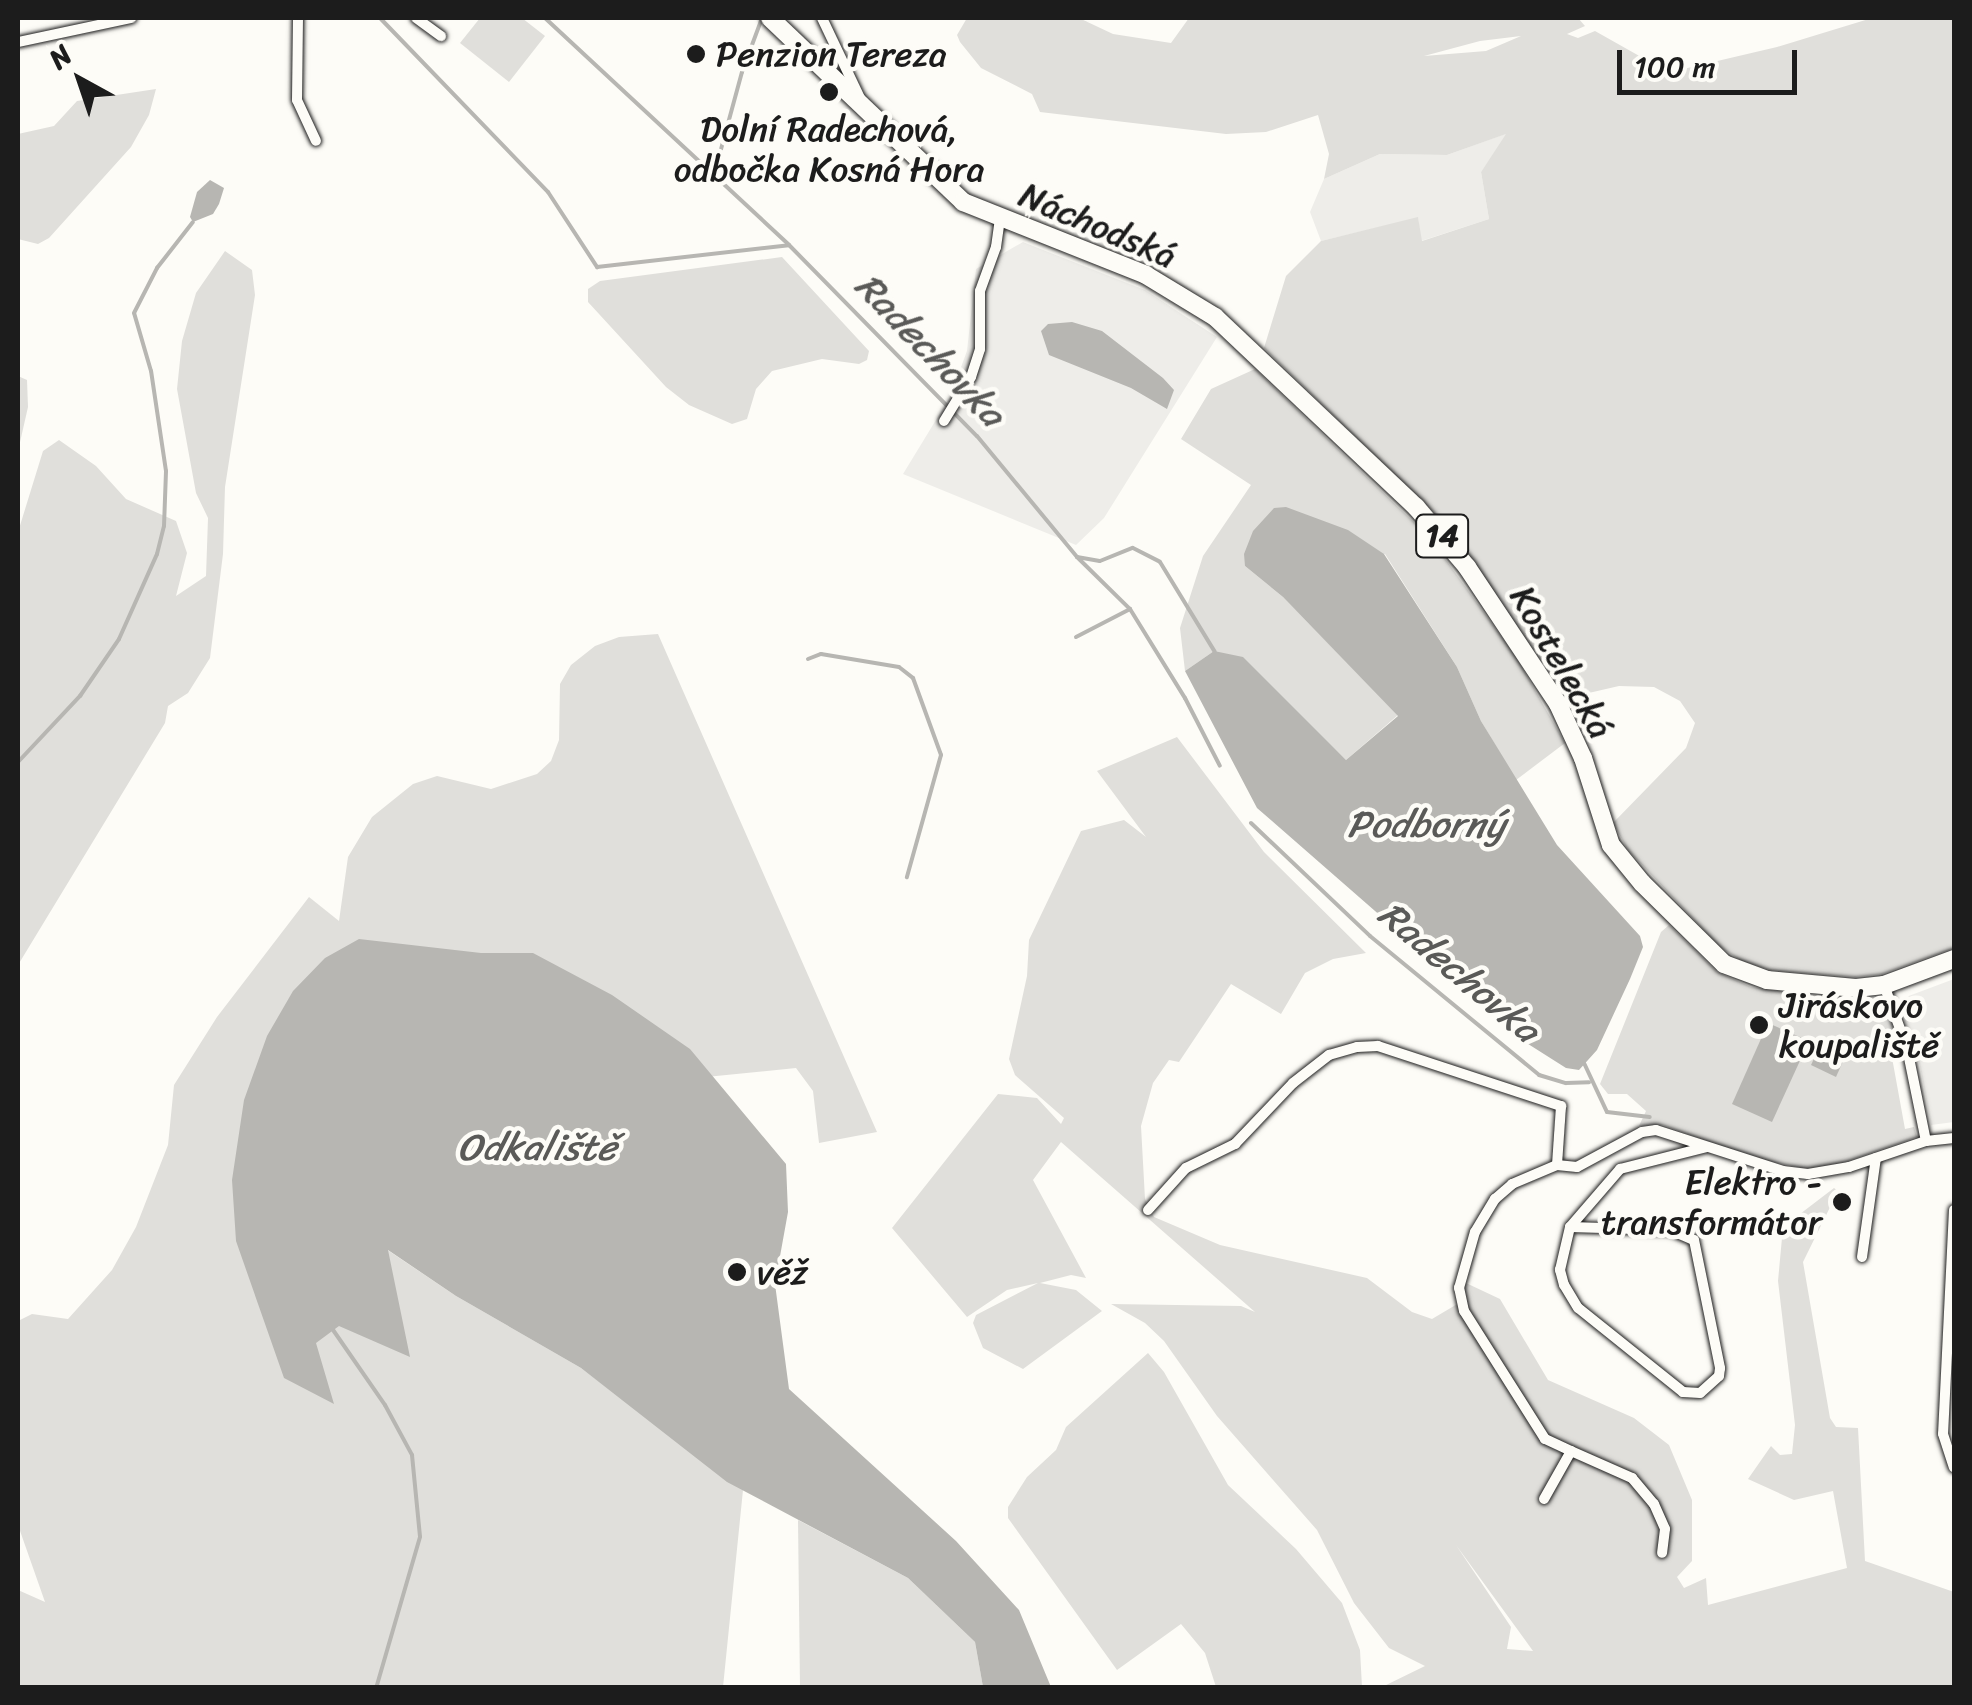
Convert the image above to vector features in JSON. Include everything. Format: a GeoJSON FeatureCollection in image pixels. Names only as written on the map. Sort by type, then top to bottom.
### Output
{"type":"FeatureCollection","features":[{"type":"Feature","properties":{"kind":"main road","name":"Náchodská"},"geometry":{"type":"LineString","coordinates":[[770,18],[963,202],[1000,220],[1146,275],[1228,328]]}},
{"type":"Feature","properties":{"kind":"main road","name":"Kostelecká"},"geometry":{"type":"LineString","coordinates":[[1228,328],[1416,507],[1467,568],[1568,723],[1612,846],[1724,964],[1767,980],[1825,987],[1884,985],[1954,959]]}},
{"type":"Feature","properties":{"kind":"street"},"geometry":{"type":"LineString","coordinates":[[18,42],[131,18]]}},
{"type":"Feature","properties":{"kind":"street"},"geometry":{"type":"LineString","coordinates":[[298,18],[297,100],[316,141]]}},
{"type":"Feature","properties":{"kind":"street"},"geometry":{"type":"LineString","coordinates":[[416,18],[440,36]]}},
{"type":"Feature","properties":{"kind":"street"},"geometry":{"type":"LineString","coordinates":[[822,18],[866,112]]}},
{"type":"Feature","properties":{"kind":"street"},"geometry":{"type":"LineString","coordinates":[[945,419],[970,377],[980,349],[980,291],[996,247],[1000,220]]}},
{"type":"Feature","properties":{"kind":"street"},"geometry":{"type":"LineString","coordinates":[[1884,985],[1907,1048],[1926,1141]]}},
{"type":"Feature","properties":{"kind":"street"},"geometry":{"type":"LineString","coordinates":[[1148,1210],[1186,1168],[1235,1144],[1293,1083],[1328,1055],[1358,1046],[1378,1046],[1562,1106],[1557,1164]]}},
{"type":"Feature","properties":{"kind":"street"},"geometry":{"type":"LineString","coordinates":[[1662,1554],[1666,1529],[1654,1504],[1632,1478],[1545,1439],[1464,1311],[1459,1288],[1475,1232],[1496,1199],[1512,1184],[1557,1164],[1577,1166],[1642,1132],[1656,1130],[1783,1171],[1808,1174],[1926,1141],[1954,1138]]}},
{"type":"Feature","properties":{"kind":"street"},"geometry":{"type":"LineString","coordinates":[[1570,1227],[1670,1230],[1694,1240],[1719,1357],[1718,1376],[1700,1393],[1682,1392],[1578,1308],[1564,1286],[1560,1270],[1570,1227],[1620,1169],[1708,1147]]}},
{"type":"Feature","properties":{"kind":"street"},"geometry":{"type":"LineString","coordinates":[[1862,1257],[1876,1158]]}},
{"type":"Feature","properties":{"kind":"street"},"geometry":{"type":"LineString","coordinates":[[1954,1210],[1943,1434],[1954,1467]]}},
{"type":"Feature","properties":{"kind":"street"},"geometry":{"type":"LineString","coordinates":[[1544,1498],[1571,1450]]}},
{"type":"Feature","properties":{"kind":"shaded area"},"geometry":{"type":"Polygon","coordinates":[[[480,18],[522,18],[545,36],[509,82],[460,43],[480,18]]]}},
{"type":"Feature","properties":{"kind":"shaded area"},"geometry":{"type":"Polygon","coordinates":[[[967,18],[1079,18],[1113,34],[1171,43],[1189,18],[1578,18],[1585,26],[1567,34],[1578,38],[1595,31],[1650,62],[1679,70],[1777,47],[1872,18],[1954,18],[1954,948],[1882,974],[1855,977],[1770,970],[1742,961],[1720,947],[1628,850],[1613,823],[1686,748],[1695,723],[1680,701],[1654,687],[1619,686],[1567,698],[1446,524],[1264,348],[1286,276],[1321,241],[1418,217],[1422,241],[1489,219],[1481,172],[1506,134],[1447,155],[1380,154],[1324,179],[1329,154],[1318,115],[1266,132],[1226,134],[1040,112],[1032,94],[981,68],[957,35],[967,18]],[[1521,36],[1480,41],[1424,56],[1486,51],[1521,36]]]}},
{"type":"Feature","properties":{"kind":"shaded area"},"geometry":{"type":"Polygon","coordinates":[[[156,89],[149,115],[131,147],[49,238],[38,244],[18,239],[18,134],[54,126],[77,101],[156,89]]]}},
{"type":"Feature","properties":{"kind":"shaded area"},"geometry":{"type":"Polygon","coordinates":[[[1508,133],[1481,172],[1489,219],[1421,241],[1418,218],[1321,241],[1310,212],[1324,179],[1380,154],[1447,155],[1508,133]]]}},
{"type":"Feature","properties":{"kind":"shaded area"},"geometry":{"type":"Polygon","coordinates":[[[1023,242],[1145,290],[1217,337],[1104,518],[1076,545],[903,474],[950,397],[967,351],[976,269],[1023,242]]]}},
{"type":"Feature","properties":{"kind":"shaded area"},"geometry":{"type":"Polygon","coordinates":[[[225,251],[252,270],[255,295],[225,487],[223,554],[210,658],[188,693],[168,706],[165,723],[18,965],[18,532],[43,451],[59,440],[96,466],[126,499],[176,521],[187,553],[176,596],[206,576],[208,518],[196,493],[177,389],[182,341],[196,293],[225,251]]]}},
{"type":"Feature","properties":{"kind":"shaded area"},"geometry":{"type":"Polygon","coordinates":[[[782,257],[869,351],[867,360],[859,364],[822,359],[772,371],[756,389],[747,419],[732,424],[689,405],[666,387],[588,302],[588,289],[600,281],[782,257]]]}},
{"type":"Feature","properties":{"kind":"shaded area"},"geometry":{"type":"Polygon","coordinates":[[[1255,369],[1430,538],[1516,657],[1565,743],[1516,780],[1481,721],[1457,667],[1385,554],[1245,566],[1283,597],[1398,715],[1346,760],[1299,715],[1214,651],[1185,671],[1180,628],[1203,556],[1251,485],[1181,439],[1211,389],[1255,369]]]}},
{"type":"Feature","properties":{"kind":"shaded area"},"geometry":{"type":"Polygon","coordinates":[[[18,376],[27,380],[28,407],[18,451],[18,376]]]}},
{"type":"Feature","properties":{"kind":"shaded area"},"geometry":{"type":"Polygon","coordinates":[[[658,634],[877,1132],[819,1143],[813,1091],[796,1068],[676,1080],[386,1249],[456,1296],[581,1368],[743,1490],[723,1687],[18,1687],[18,1590],[45,1602],[19,1528],[18,1321],[32,1314],[68,1319],[112,1270],[136,1227],[168,1145],[174,1085],[217,1017],[309,897],[339,921],[348,857],[372,817],[413,784],[437,776],[491,789],[537,774],[551,761],[559,740],[560,684],[571,665],[595,646],[619,637],[658,634]]]}},
{"type":"Feature","properties":{"kind":"shaded area"},"geometry":{"type":"Polygon","coordinates":[[[1177,737],[1264,852],[1366,953],[1333,959],[1305,973],[1281,1014],[1231,984],[1179,1062],[1169,1060],[1153,1083],[1141,1126],[1145,1199],[1154,1217],[1220,1245],[1367,1278],[1412,1312],[1432,1319],[1459,1303],[1466,1283],[1500,1299],[1548,1380],[1634,1418],[1669,1445],[1692,1500],[1692,1561],[1677,1577],[1684,1588],[1706,1578],[1708,1605],[1847,1568],[1833,1491],[1794,1500],[1748,1479],[1771,1446],[1780,1455],[1792,1454],[1795,1425],[1778,1281],[1783,1227],[1834,1188],[1838,1191],[1803,1262],[1830,1418],[1836,1427],[1858,1428],[1865,1561],[1954,1592],[1954,1687],[1382,1687],[1425,1666],[1389,1648],[1354,1603],[1317,1530],[1217,1416],[1164,1341],[1145,1323],[1111,1304],[1241,1306],[1255,1312],[1061,1142],[1033,1180],[1086,1278],[1071,1275],[1040,1283],[1076,1290],[1102,1311],[1023,1369],[983,1348],[973,1323],[976,1315],[1038,1283],[1007,1290],[967,1317],[892,1228],[998,1094],[1037,1098],[1061,1124],[1064,1118],[1015,1075],[1009,1059],[1027,976],[1029,940],[1081,831],[1124,820],[1146,837],[1097,771],[1177,737]],[[1456,1545],[1511,1627],[1507,1649],[1533,1651],[1456,1545]]]}},
{"type":"Feature","properties":{"kind":"shaded area","name":"Jiráskovo koupaliště"},"geometry":{"type":"Polygon","coordinates":[[[1669,925],[1717,972],[1751,987],[1847,1001],[1883,998],[1901,1049],[1891,1052],[1905,1129],[1914,1127],[1917,1137],[1836,1165],[1807,1169],[1754,1158],[1663,1125],[1639,1126],[1646,1111],[1627,1094],[1608,1094],[1600,1084],[1661,932],[1669,925]]]}},
{"type":"Feature","properties":{"kind":"shaded area"},"geometry":{"type":"Polygon","coordinates":[[[1954,979],[1954,1122],[1931,1125],[1920,1066],[1898,1000],[1954,979]]]}},
{"type":"Feature","properties":{"kind":"shaded area"},"geometry":{"type":"Polygon","coordinates":[[[1148,1353],[1164,1372],[1228,1485],[1296,1549],[1342,1603],[1360,1650],[1362,1687],[1216,1687],[1205,1653],[1181,1624],[1117,1670],[1008,1518],[1008,1507],[1027,1477],[1056,1450],[1066,1427],[1148,1353]]]}},
{"type":"Feature","properties":{"kind":"shaded area"},"geometry":{"type":"Polygon","coordinates":[[[798,1520],[908,1578],[975,1642],[983,1687],[800,1687],[798,1520]]]}},
{"type":"Feature","properties":{"kind":"water"},"geometry":{"type":"Polygon","coordinates":[[[210,180],[224,188],[219,204],[213,214],[193,222],[190,217],[197,192],[210,180]]]}},
{"type":"Feature","properties":{"kind":"water"},"geometry":{"type":"Polygon","coordinates":[[[1072,322],[1102,331],[1163,378],[1174,390],[1167,409],[1131,388],[1049,355],[1041,331],[1048,324],[1072,322]]]}},
{"type":"Feature","properties":{"kind":"water","name":"Podborný"},"geometry":{"type":"Polygon","coordinates":[[[1286,507],[1348,530],[1384,554],[1457,667],[1481,721],[1557,845],[1640,936],[1643,947],[1630,979],[1597,1050],[1579,1070],[1566,1068],[1525,1042],[1257,808],[1185,671],[1214,651],[1243,657],[1346,760],[1398,716],[1283,597],[1245,566],[1244,554],[1253,531],[1274,508],[1286,507]]]}},
{"type":"Feature","properties":{"kind":"water","name":"Odkaliště"},"geometry":{"type":"Polygon","coordinates":[[[359,939],[481,953],[533,953],[612,995],[690,1049],[786,1164],[788,1212],[775,1284],[789,1389],[956,1541],[1019,1610],[1051,1687],[983,1687],[975,1642],[908,1578],[727,1482],[581,1368],[456,1296],[388,1250],[410,1357],[339,1326],[316,1343],[334,1404],[284,1378],[236,1241],[232,1180],[244,1100],[267,1036],[293,991],[325,958],[359,939]]]}},
{"type":"Feature","properties":{"kind":"water"},"geometry":{"type":"Polygon","coordinates":[[[1768,1023],[1809,1041],[1772,1122],[1732,1104],[1768,1023]]]}},
{"type":"Feature","properties":{"kind":"water"},"geometry":{"type":"Polygon","coordinates":[[[1819,1048],[1844,1059],[1836,1077],[1811,1065],[1819,1048]]]}},
{"type":"Feature","properties":{"kind":"waterway"},"geometry":{"type":"LineString","coordinates":[[380,18],[548,192],[597,267],[789,245]]}},
{"type":"Feature","properties":{"kind":"waterway","name":"Radechovka"},"geometry":{"type":"LineString","coordinates":[[545,18],[789,245],[977,436],[1077,557],[1130,609],[1185,698],[1220,766]]}},
{"type":"Feature","properties":{"kind":"waterway"},"geometry":{"type":"LineString","coordinates":[[714,175],[742,72],[762,18]]}},
{"type":"Feature","properties":{"kind":"waterway"},"geometry":{"type":"LineString","coordinates":[[18,762],[80,696],[119,639],[157,554],[164,526],[166,471],[151,371],[134,313],[157,268],[193,222]]}},
{"type":"Feature","properties":{"kind":"waterway"},"geometry":{"type":"LineString","coordinates":[[1077,557],[1100,561],[1133,548],[1160,562],[1215,652]]}},
{"type":"Feature","properties":{"kind":"waterway"},"geometry":{"type":"LineString","coordinates":[[1076,637],[1130,609]]}},
{"type":"Feature","properties":{"kind":"waterway"},"geometry":{"type":"LineString","coordinates":[[808,659],[821,654],[899,667],[913,678],[941,755],[907,877]]}},
{"type":"Feature","properties":{"kind":"waterway","name":"Radechovka"},"geometry":{"type":"LineString","coordinates":[[1251,823],[1370,936],[1539,1075],[1566,1083],[1589,1082]]}},
{"type":"Feature","properties":{"kind":"waterway","name":"Radechovka"},"geometry":{"type":"LineString","coordinates":[[1584,1063],[1607,1112],[1650,1117]]}},
{"type":"Feature","properties":{"kind":"waterway"},"geometry":{"type":"LineString","coordinates":[[331,1327],[385,1405],[412,1455],[420,1537],[376,1688]]}},
{"type":"Feature","properties":{"kind":"place","name":"Penzion Tereza"},"geometry":{"type":"Point","coordinates":[696,54]}},
{"type":"Feature","properties":{"kind":"place","name":"Dolní Radechová, odbočka Kosná Hora"},"geometry":{"type":"Point","coordinates":[829,92]}},
{"type":"Feature","properties":{"kind":"place","name":"Jiráskovo koupaliště"},"geometry":{"type":"Point","coordinates":[1759,1025]}},
{"type":"Feature","properties":{"kind":"place","name":"Elektro - transformátor"},"geometry":{"type":"Point","coordinates":[1842,1202]}},
{"type":"Feature","properties":{"kind":"place","name":"věž"},"geometry":{"type":"Point","coordinates":[737,1272]}}]}
